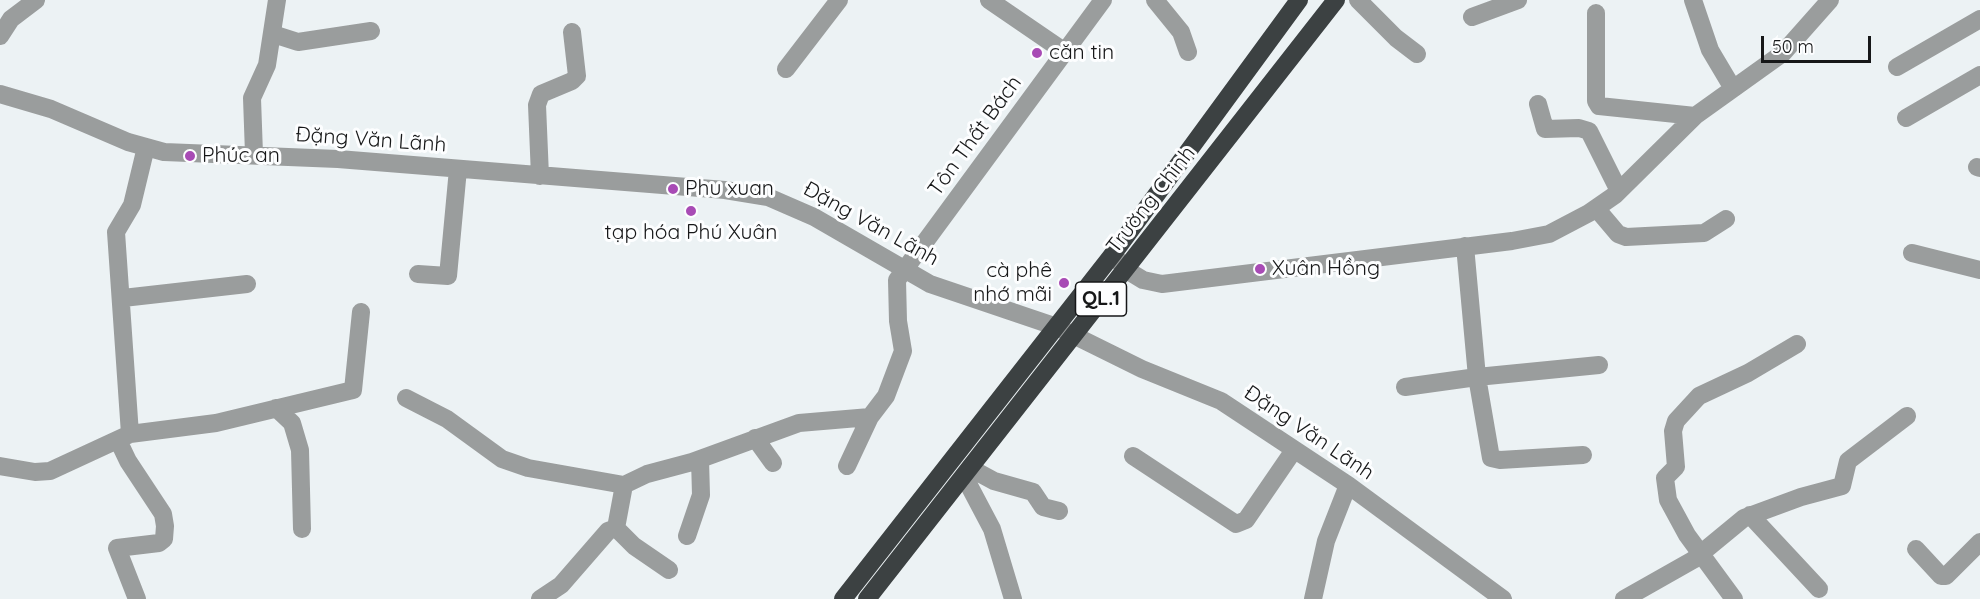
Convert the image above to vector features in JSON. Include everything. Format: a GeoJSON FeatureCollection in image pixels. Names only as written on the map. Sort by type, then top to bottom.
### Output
{"type":"FeatureCollection","features":[{"type":"Feature","properties":{"kind":"highway","name":"Trường Chinh"},"geometry":{"type":"LineString","coordinates":[[867,599],[967,472],[1065,332],[1113,254],[1299,0]]}},
{"type":"Feature","properties":{"kind":"highway","name":"Trường Chinh"},"geometry":{"type":"LineString","coordinates":[[843,599],[1065,332],[1125,269],[1336,0]]}},
{"type":"Feature","properties":{"kind":"street"},"geometry":{"type":"LineString","coordinates":[[0,36],[12,19],[36,0]]}},
{"type":"Feature","properties":{"kind":"street"},"geometry":{"type":"LineString","coordinates":[[254,154],[252,98],[267,65],[277,0]]}},
{"type":"Feature","properties":{"kind":"street"},"geometry":{"type":"LineString","coordinates":[[786,69],[839,0]]}},
{"type":"Feature","properties":{"kind":"street"},"geometry":{"type":"LineString","coordinates":[[989,0],[1065,52]]}},
{"type":"Feature","properties":{"kind":"street","name":"Tôn Thất Bách"},"geometry":{"type":"LineString","coordinates":[[905,269],[1103,0]]}},
{"type":"Feature","properties":{"kind":"street"},"geometry":{"type":"LineString","coordinates":[[1155,0],[1181,32],[1188,52]]}},
{"type":"Feature","properties":{"kind":"street"},"geometry":{"type":"LineString","coordinates":[[1358,0],[1396,38],[1417,54]]}},
{"type":"Feature","properties":{"kind":"street"},"geometry":{"type":"LineString","coordinates":[[1472,17],[1518,0]]}},
{"type":"Feature","properties":{"kind":"street"},"geometry":{"type":"LineString","coordinates":[[1693,0],[1710,50],[1732,87]]}},
{"type":"Feature","properties":{"kind":"street"},"geometry":{"type":"LineString","coordinates":[[1113,254],[1125,269],[1143,280],[1162,284],[1549,234],[1596,208],[1619,191],[1695,117],[1732,87],[1783,52],[1830,0]]}},
{"type":"Feature","properties":{"kind":"street"},"geometry":{"type":"LineString","coordinates":[[1596,13],[1596,101],[1599,106]]}},
{"type":"Feature","properties":{"kind":"street"},"geometry":{"type":"LineString","coordinates":[[1897,67],[1980,19]]}},
{"type":"Feature","properties":{"kind":"street"},"geometry":{"type":"LineString","coordinates":[[273,34],[298,42],[371,31]]}},
{"type":"Feature","properties":{"kind":"street"},"geometry":{"type":"LineString","coordinates":[[540,176],[537,105],[541,94],[573,81],[577,76],[572,33]]}},
{"type":"Feature","properties":{"kind":"street"},"geometry":{"type":"LineString","coordinates":[[1906,118],[1980,75]]}},
{"type":"Feature","properties":{"kind":"street","name":"Đặng Văn Lãnh"},"geometry":{"type":"LineString","coordinates":[[0,94],[51,109],[164,152],[254,154],[458,169],[725,190],[768,197],[813,217],[930,284],[1065,332],[1142,369],[1221,401],[1347,485],[1503,599]]}},
{"type":"Feature","properties":{"kind":"street"},"geometry":{"type":"LineString","coordinates":[[1538,104],[1545,129],[1589,130]]}},
{"type":"Feature","properties":{"kind":"street"},"geometry":{"type":"LineString","coordinates":[[1599,106],[1695,117]]}},
{"type":"Feature","properties":{"kind":"street"},"geometry":{"type":"LineString","coordinates":[[1599,106],[1589,130],[1619,191]]}},
{"type":"Feature","properties":{"kind":"street"},"geometry":{"type":"LineString","coordinates":[[137,599],[117,548],[159,543],[164,539],[165,526],[163,514],[128,461],[124,437],[123,298],[116,232],[132,205],[146,147]]}},
{"type":"Feature","properties":{"kind":"street"},"geometry":{"type":"LineString","coordinates":[[418,274],[448,276],[458,169]]}},
{"type":"Feature","properties":{"kind":"street"},"geometry":{"type":"LineString","coordinates":[[1596,208],[1618,234],[1626,237],[1704,233],[1726,219]]}},
{"type":"Feature","properties":{"kind":"street"},"geometry":{"type":"LineString","coordinates":[[1465,246],[1477,376],[1491,458],[1500,460],[1583,454]]}},
{"type":"Feature","properties":{"kind":"street"},"geometry":{"type":"LineString","coordinates":[[1912,253],[1980,270]]}},
{"type":"Feature","properties":{"kind":"street"},"geometry":{"type":"LineString","coordinates":[[847,466],[870,417],[886,396],[903,351],[898,321],[897,280],[905,269]]}},
{"type":"Feature","properties":{"kind":"street"},"geometry":{"type":"LineString","coordinates":[[123,298],[247,284]]}},
{"type":"Feature","properties":{"kind":"street"},"geometry":{"type":"LineString","coordinates":[[0,466],[35,472],[50,471],[124,437],[193,427],[353,390],[361,312]]}},
{"type":"Feature","properties":{"kind":"street"},"geometry":{"type":"LineString","coordinates":[[1734,599],[1675,516],[1664,485],[1665,478],[1676,468],[1672,442],[1676,421],[1699,396],[1748,373],[1797,344]]}},
{"type":"Feature","properties":{"kind":"street"},"geometry":{"type":"LineString","coordinates":[[1405,387],[1477,376],[1599,365]]}},
{"type":"Feature","properties":{"kind":"street"},"geometry":{"type":"LineString","coordinates":[[406,398],[447,418],[502,459],[528,468],[624,485],[647,474],[700,459],[808,421],[870,417]]}},
{"type":"Feature","properties":{"kind":"street"},"geometry":{"type":"LineString","coordinates":[[276,408],[292,423],[300,450],[302,529]]}},
{"type":"Feature","properties":{"kind":"street"},"geometry":{"type":"LineString","coordinates":[[1624,599],[1702,554],[1750,515],[1842,486],[1848,461],[1906,416]]}},
{"type":"Feature","properties":{"kind":"street"},"geometry":{"type":"LineString","coordinates":[[755,438],[773,463]]}},
{"type":"Feature","properties":{"kind":"street"},"geometry":{"type":"LineString","coordinates":[[1133,456],[1236,524],[1246,520],[1294,450]]}},
{"type":"Feature","properties":{"kind":"street"},"geometry":{"type":"LineString","coordinates":[[687,536],[701,495],[700,459]]}},
{"type":"Feature","properties":{"kind":"street"},"geometry":{"type":"LineString","coordinates":[[967,472],[1033,492],[1043,507],[1059,511]]}},
{"type":"Feature","properties":{"kind":"street"},"geometry":{"type":"LineString","coordinates":[[967,472],[992,529],[1013,599]]}},
{"type":"Feature","properties":{"kind":"street"},"geometry":{"type":"LineString","coordinates":[[616,528],[624,485]]}},
{"type":"Feature","properties":{"kind":"street"},"geometry":{"type":"LineString","coordinates":[[1313,599],[1326,541],[1347,485]]}},
{"type":"Feature","properties":{"kind":"street"},"geometry":{"type":"LineString","coordinates":[[1750,515],[1819,589]]}},
{"type":"Feature","properties":{"kind":"street"},"geometry":{"type":"LineString","coordinates":[[616,528],[634,546],[669,570]]}},
{"type":"Feature","properties":{"kind":"street"},"geometry":{"type":"LineString","coordinates":[[540,599],[561,585],[608,531],[616,528]]}},
{"type":"Feature","properties":{"kind":"street"},"geometry":{"type":"LineString","coordinates":[[1916,549],[1941,576],[1946,576],[1980,542]]}},
{"type":"Feature","properties":{"kind":"place","name":"căn tin"},"geometry":{"type":"Point","coordinates":[1037,53]}},
{"type":"Feature","properties":{"kind":"place","name":"Phúc an"},"geometry":{"type":"Point","coordinates":[190,156]}},
{"type":"Feature","properties":{"kind":"place","name":"Phu xuan"},"geometry":{"type":"Point","coordinates":[673,189]}},
{"type":"Feature","properties":{"kind":"place","name":"tạp hóa Phú Xuân"},"geometry":{"type":"Point","coordinates":[691,211]}},
{"type":"Feature","properties":{"kind":"place","name":"Xuân Hồng"},"geometry":{"type":"Point","coordinates":[1260,269]}},
{"type":"Feature","properties":{"kind":"place","name":"cà phê nhớ mãi"},"geometry":{"type":"Point","coordinates":[1064,283]}}]}
